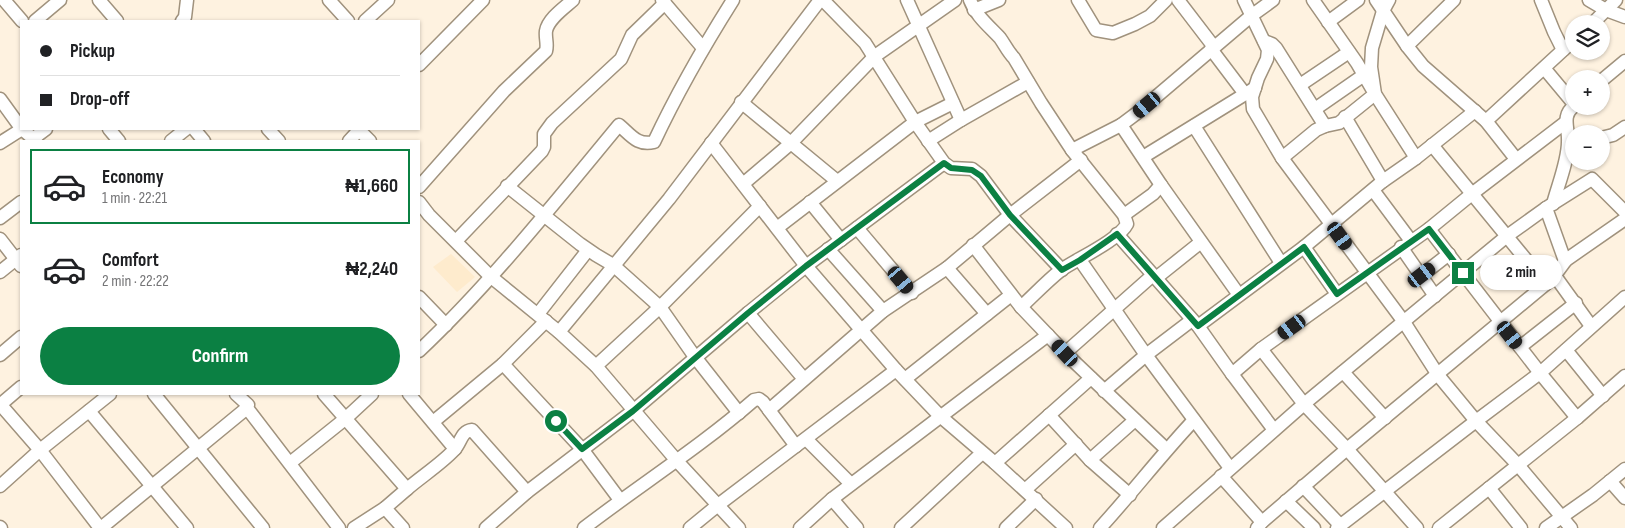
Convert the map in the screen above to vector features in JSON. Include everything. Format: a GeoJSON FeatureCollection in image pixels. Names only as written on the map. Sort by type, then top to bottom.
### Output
{"type":"FeatureCollection","features":[{"type":"Feature","properties":{"kind":"street"},"geometry":{"type":"LineString","coordinates":[[0,2],[4,0],[21,20]]}},
{"type":"Feature","properties":{"kind":"street"},"geometry":{"type":"LineString","coordinates":[[36,20],[60,0]]}},
{"type":"Feature","properties":{"kind":"street"},"geometry":{"type":"LineString","coordinates":[[99,0],[116,20]]}},
{"type":"Feature","properties":{"kind":"street"},"geometry":{"type":"LineString","coordinates":[[183,20],[185,17],[187,0]]}},
{"type":"Feature","properties":{"kind":"street"},"geometry":{"type":"LineString","coordinates":[[329,0],[347,20]]}},
{"type":"Feature","properties":{"kind":"street"},"geometry":{"type":"LineString","coordinates":[[366,20],[388,0]]}},
{"type":"Feature","properties":{"kind":"street"},"geometry":{"type":"LineString","coordinates":[[420,64],[484,0]]}},
{"type":"Feature","properties":{"kind":"street"},"geometry":{"type":"LineString","coordinates":[[420,186],[504,91],[546,51],[548,46],[546,32],[548,24],[573,0]]}},
{"type":"Feature","properties":{"kind":"street"},"geometry":{"type":"LineString","coordinates":[[420,350],[446,325],[490,276],[619,125],[641,143],[654,142],[703,48],[733,0]]}},
{"type":"Feature","properties":{"kind":"street"},"geometry":{"type":"LineString","coordinates":[[559,332],[669,199],[741,102],[822,0],[865,43],[915,122],[944,163],[951,168],[972,170],[981,176],[1010,215],[1062,270]]}},
{"type":"Feature","properties":{"kind":"street"},"geometry":{"type":"LineString","coordinates":[[907,0],[961,120]]}},
{"type":"Feature","properties":{"kind":"street"},"geometry":{"type":"LineString","coordinates":[[743,184],[790,144],[874,56],[956,0]]}},
{"type":"Feature","properties":{"kind":"street"},"geometry":{"type":"LineString","coordinates":[[999,0],[972,5],[1014,58],[1040,103],[1072,150],[1124,215],[1127,224],[1117,234],[1062,270],[1021,307]]}},
{"type":"Feature","properties":{"kind":"street"},"geometry":{"type":"LineString","coordinates":[[1078,0],[1096,30],[1113,33],[1150,16],[1166,0]]}},
{"type":"Feature","properties":{"kind":"street"},"geometry":{"type":"LineString","coordinates":[[1178,0],[1212,48],[1250,91],[1253,109],[1282,158],[1404,322],[1438,375],[1571,528]]}},
{"type":"Feature","properties":{"kind":"street"},"geometry":{"type":"LineString","coordinates":[[1144,158],[1250,91],[1267,59],[1268,50],[1244,0]]}},
{"type":"Feature","properties":{"kind":"street"},"geometry":{"type":"LineString","coordinates":[[1072,150],[1120,125],[1137,113],[1212,48],[1273,0]]}},
{"type":"Feature","properties":{"kind":"street"},"geometry":{"type":"LineString","coordinates":[[1313,0],[1364,75],[1416,158]]}},
{"type":"Feature","properties":{"kind":"street"},"geometry":{"type":"LineString","coordinates":[[1407,46],[1454,0]]}},
{"type":"Feature","properties":{"kind":"street"},"geometry":{"type":"LineString","coordinates":[[1486,121],[1563,50],[1541,0]]}},
{"type":"Feature","properties":{"kind":"street"},"geometry":{"type":"LineString","coordinates":[[1589,0],[1606,10],[1625,16]]}},
{"type":"Feature","properties":{"kind":"street"},"geometry":{"type":"LineString","coordinates":[[1601,15],[1616,0]]}},
{"type":"Feature","properties":{"kind":"street"},"geometry":{"type":"LineString","coordinates":[[1328,22],[1353,1]]}},
{"type":"Feature","properties":{"kind":"street"},"geometry":{"type":"LineString","coordinates":[[456,241],[542,150],[544,147],[544,134],[552,123],[621,59],[632,35],[663,2],[703,48]]}},
{"type":"Feature","properties":{"kind":"street"},"geometry":{"type":"LineString","coordinates":[[1383,4],[1407,46],[1423,66],[1486,121],[1516,159]]}},
{"type":"Feature","properties":{"kind":"street"},"geometry":{"type":"LineString","coordinates":[[1375,94],[1371,67],[1372,48],[1383,4]]}},
{"type":"Feature","properties":{"kind":"street"},"geometry":{"type":"LineString","coordinates":[[1264,41],[1276,48],[1325,126]]}},
{"type":"Feature","properties":{"kind":"street"},"geometry":{"type":"LineString","coordinates":[[1300,86],[1349,52]]}},
{"type":"Feature","properties":{"kind":"street"},"geometry":{"type":"LineString","coordinates":[[1610,74],[1625,61]]}},
{"type":"Feature","properties":{"kind":"street"},"geometry":{"type":"LineString","coordinates":[[1544,68],[1565,94]]}},
{"type":"Feature","properties":{"kind":"street"},"geometry":{"type":"LineString","coordinates":[[1315,109],[1364,75]]}},
{"type":"Feature","properties":{"kind":"street"},"geometry":{"type":"LineString","coordinates":[[928,141],[1028,82]]}},
{"type":"Feature","properties":{"kind":"street"},"geometry":{"type":"LineString","coordinates":[[1282,158],[1316,130],[1339,122],[1375,94]]}},
{"type":"Feature","properties":{"kind":"street"},"geometry":{"type":"LineString","coordinates":[[0,99],[20,126]]}},
{"type":"Feature","properties":{"kind":"street"},"geometry":{"type":"LineString","coordinates":[[741,102],[837,181]]}},
{"type":"Feature","properties":{"kind":"street"},"geometry":{"type":"LineString","coordinates":[[777,228],[915,122],[953,103]]}},
{"type":"Feature","properties":{"kind":"street"},"geometry":{"type":"LineString","coordinates":[[1104,391],[1146,354],[1239,295],[1304,247],[1383,181],[1416,158],[1475,111]]}},
{"type":"Feature","properties":{"kind":"street"},"geometry":{"type":"LineString","coordinates":[[1566,115],[1567,125]]}},
{"type":"Feature","properties":{"kind":"street"},"geometry":{"type":"LineString","coordinates":[[1345,117],[1383,181]]}},
{"type":"Feature","properties":{"kind":"street"},"geometry":{"type":"LineString","coordinates":[[1232,374],[1261,349],[1429,229],[1516,159],[1566,122]]}},
{"type":"Feature","properties":{"kind":"street"},"geometry":{"type":"LineString","coordinates":[[1120,125],[1239,295]]}},
{"type":"Feature","properties":{"kind":"street"},"geometry":{"type":"LineString","coordinates":[[1194,126],[1280,263]]}},
{"type":"Feature","properties":{"kind":"street"},"geometry":{"type":"LineString","coordinates":[[1610,136],[1625,126]]}},
{"type":"Feature","properties":{"kind":"street"},"geometry":{"type":"LineString","coordinates":[[0,143],[20,130]]}},
{"type":"Feature","properties":{"kind":"street"},"geometry":{"type":"LineString","coordinates":[[23,130],[35,140],[45,130]]}},
{"type":"Feature","properties":{"kind":"street"},"geometry":{"type":"LineString","coordinates":[[110,130],[118,140]]}},
{"type":"Feature","properties":{"kind":"street"},"geometry":{"type":"LineString","coordinates":[[172,140],[185,130]]}},
{"type":"Feature","properties":{"kind":"street"},"geometry":{"type":"LineString","coordinates":[[195,130],[203,140]]}},
{"type":"Feature","properties":{"kind":"street"},"geometry":{"type":"LineString","coordinates":[[269,130],[278,140]]}},
{"type":"Feature","properties":{"kind":"street"},"geometry":{"type":"LineString","coordinates":[[350,140],[358,130]]}},
{"type":"Feature","properties":{"kind":"street"},"geometry":{"type":"LineString","coordinates":[[360,130],[369,140]]}},
{"type":"Feature","properties":{"kind":"street"},"geometry":{"type":"LineString","coordinates":[[711,143],[806,266],[896,370],[940,416],[1036,499],[1066,528]]}},
{"type":"Feature","properties":{"kind":"street"},"geometry":{"type":"LineString","coordinates":[[1432,145],[1507,236],[1576,304],[1591,326]]}},
{"type":"Feature","properties":{"kind":"street"},"geometry":{"type":"LineString","coordinates":[[769,410],[883,311],[947,268],[1010,215],[1081,160]]}},
{"type":"Feature","properties":{"kind":"street"},"geometry":{"type":"LineString","coordinates":[[1565,161],[1549,206],[1566,260]]}},
{"type":"Feature","properties":{"kind":"street"},"geometry":{"type":"LineString","coordinates":[[487,528],[527,492],[633,411],[695,357],[806,266],[944,163]]}},
{"type":"Feature","properties":{"kind":"street"},"geometry":{"type":"LineString","coordinates":[[1169,526],[1225,472],[1304,404],[1507,236],[1549,206],[1592,179],[1625,212]]}},
{"type":"Feature","properties":{"kind":"street"},"geometry":{"type":"LineString","coordinates":[[1124,215],[1153,194],[1161,185]]}},
{"type":"Feature","properties":{"kind":"street"},"geometry":{"type":"LineString","coordinates":[[508,186],[543,216],[588,250],[613,265],[660,307],[695,357],[739,413]]}},
{"type":"Feature","properties":{"kind":"street"},"geometry":{"type":"LineString","coordinates":[[1373,190],[1435,296]]}},
{"type":"Feature","properties":{"kind":"street"},"geometry":{"type":"LineString","coordinates":[[810,202],[841,240]]}},
{"type":"Feature","properties":{"kind":"street"},"geometry":{"type":"LineString","coordinates":[[0,218],[20,203]]}},
{"type":"Feature","properties":{"kind":"street"},"geometry":{"type":"LineString","coordinates":[[420,203],[428,215],[490,276],[559,332],[596,366],[677,461],[739,528]]}},
{"type":"Feature","properties":{"kind":"street"},"geometry":{"type":"LineString","coordinates":[[596,366],[660,307],[760,206]]}},
{"type":"Feature","properties":{"kind":"street"},"geometry":{"type":"LineString","coordinates":[[1080,260],[1194,420],[1260,525],[1303,486],[1551,280],[1566,260],[1625,219]]}},
{"type":"Feature","properties":{"kind":"street"},"geometry":{"type":"LineString","coordinates":[[857,228],[912,293]]}},
{"type":"Feature","properties":{"kind":"street"},"geometry":{"type":"LineString","coordinates":[[1429,229],[1577,418]]}},
{"type":"Feature","properties":{"kind":"street"},"geometry":{"type":"LineString","coordinates":[[1117,234],[1195,323],[1274,430]]}},
{"type":"Feature","properties":{"kind":"street"},"geometry":{"type":"LineString","coordinates":[[0,239],[20,260],[0,272]]}},
{"type":"Feature","properties":{"kind":"street"},"geometry":{"type":"LineString","coordinates":[[1065,353],[1115,309],[1201,242]]}},
{"type":"Feature","properties":{"kind":"street"},"geometry":{"type":"LineString","coordinates":[[973,245],[1021,307],[1065,353],[1166,449]]}},
{"type":"Feature","properties":{"kind":"street"},"geometry":{"type":"LineString","coordinates":[[1304,247],[1337,294]]}},
{"type":"Feature","properties":{"kind":"street"},"geometry":{"type":"LineString","coordinates":[[828,249],[883,311]]}},
{"type":"Feature","properties":{"kind":"street"},"geometry":{"type":"LineString","coordinates":[[433,422],[503,364],[542,318],[588,250]]}},
{"type":"Feature","properties":{"kind":"street"},"geometry":{"type":"LineString","coordinates":[[1422,275],[1449,254]]}},
{"type":"Feature","properties":{"kind":"street"},"geometry":{"type":"LineString","coordinates":[[947,268],[987,314]]}},
{"type":"Feature","properties":{"kind":"street"},"geometry":{"type":"LineString","coordinates":[[905,379],[1011,295]]}},
{"type":"Feature","properties":{"kind":"street"},"geometry":{"type":"LineString","coordinates":[[1303,486],[1339,527],[1540,373],[1625,297]]}},
{"type":"Feature","properties":{"kind":"street"},"geometry":{"type":"LineString","coordinates":[[420,298],[446,325]]}},
{"type":"Feature","properties":{"kind":"street"},"geometry":{"type":"LineString","coordinates":[[1520,347],[1576,304]]}},
{"type":"Feature","properties":{"kind":"street"},"geometry":{"type":"LineString","coordinates":[[748,313],[804,379]]}},
{"type":"Feature","properties":{"kind":"street"},"geometry":{"type":"LineString","coordinates":[[800,528],[851,484],[1048,335]]}},
{"type":"Feature","properties":{"kind":"street"},"geometry":{"type":"LineString","coordinates":[[0,355],[20,338]]}},
{"type":"Feature","properties":{"kind":"street"},"geometry":{"type":"LineString","coordinates":[[1261,349],[1304,404],[1417,528]]}},
{"type":"Feature","properties":{"kind":"street"},"geometry":{"type":"LineString","coordinates":[[1566,350],[1603,396]]}},
{"type":"Feature","properties":{"kind":"street"},"geometry":{"type":"LineString","coordinates":[[503,364],[582,449],[620,500]]}},
{"type":"Feature","properties":{"kind":"street"},"geometry":{"type":"LineString","coordinates":[[690,528],[896,370]]}},
{"type":"Feature","properties":{"kind":"street"},"geometry":{"type":"LineString","coordinates":[[1343,372],[1385,418]]}},
{"type":"Feature","properties":{"kind":"street"},"geometry":{"type":"LineString","coordinates":[[1439,528],[1577,418],[1625,376]]}},
{"type":"Feature","properties":{"kind":"street"},"geometry":{"type":"LineString","coordinates":[[995,463],[1091,378]]}},
{"type":"Feature","properties":{"kind":"street"},"geometry":{"type":"LineString","coordinates":[[20,388],[0,404],[40,450],[101,528],[246,408]]}},
{"type":"Feature","properties":{"kind":"street"},"geometry":{"type":"LineString","coordinates":[[0,486],[40,450],[109,395]]}},
{"type":"Feature","properties":{"kind":"street"},"geometry":{"type":"LineString","coordinates":[[155,395],[263,528]]}},
{"type":"Feature","properties":{"kind":"street"},"geometry":{"type":"LineString","coordinates":[[238,395],[248,405],[246,408],[339,528]]}},
{"type":"Feature","properties":{"kind":"street"},"geometry":{"type":"LineString","coordinates":[[325,395],[407,489]]}},
{"type":"Feature","properties":{"kind":"street"},"geometry":{"type":"LineString","coordinates":[[290,463],[345,419],[371,395]]}},
{"type":"Feature","properties":{"kind":"street"},"geometry":{"type":"LineString","coordinates":[[410,395],[455,449]]}},
{"type":"Feature","properties":{"kind":"street"},"geometry":{"type":"LineString","coordinates":[[584,528],[620,500],[677,461],[754,400],[759,399],[801,442],[851,484]]}},
{"type":"Feature","properties":{"kind":"street"},"geometry":{"type":"LineString","coordinates":[[89,411],[187,528]]}},
{"type":"Feature","properties":{"kind":"street"},"geometry":{"type":"LineString","coordinates":[[1049,415],[1090,460],[1130,495]]}},
{"type":"Feature","properties":{"kind":"street"},"geometry":{"type":"LineString","coordinates":[[1090,460],[1135,420]]}},
{"type":"Feature","properties":{"kind":"street"},"geometry":{"type":"LineString","coordinates":[[1100,528],[1130,495],[1166,449],[1194,420]]}},
{"type":"Feature","properties":{"kind":"street"},"geometry":{"type":"LineString","coordinates":[[354,528],[386,508],[455,449],[462,436],[472,430],[527,492]]}},
{"type":"Feature","properties":{"kind":"street"},"geometry":{"type":"LineString","coordinates":[[1025,490],[1076,444]]}},
{"type":"Feature","properties":{"kind":"street"},"geometry":{"type":"LineString","coordinates":[[901,528],[982,453]]}},
{"type":"Feature","properties":{"kind":"street"},"geometry":{"type":"LineString","coordinates":[[1546,528],[1625,469]]}},
{"type":"Feature","properties":{"kind":"street"},"geometry":{"type":"LineString","coordinates":[[1610,481],[1625,498]]}},
{"type":"Feature","properties":{"kind":"street"},"geometry":{"type":"LineString","coordinates":[[1489,488],[1521,528]]}},
{"type":"Feature","properties":{"kind":"street"},"geometry":{"type":"LineString","coordinates":[[832,499],[857,528]]}},
{"type":"Feature","properties":{"kind":"street"},"geometry":{"type":"LineString","coordinates":[[1006,528],[1036,499]]}},
{"type":"Feature","properties":{"kind":"street"},"geometry":{"type":"LineString","coordinates":[[1286,502],[1314,528]]}},
{"type":"Feature","properties":{"kind":"street"},"geometry":{"type":"LineString","coordinates":[[386,508],[402,528]]}},
{"type":"Feature","properties":{"kind":"shaded area"},"geometry":{"type":"Polygon","coordinates":[[[451,254],[475,277],[457,292],[433,267],[451,254]]]}},
{"type":"Feature","properties":{"kind":"route"},"geometry":{"type":"LineString","coordinates":[[556,421],[582,449],[633,411],[695,357],[806,266],[944,163],[951,168],[972,170],[981,176],[1010,215],[1062,270],[1117,234],[1198,326],[1280,263],[1304,247],[1337,294],[1429,229],[1463,273]]}}]}
